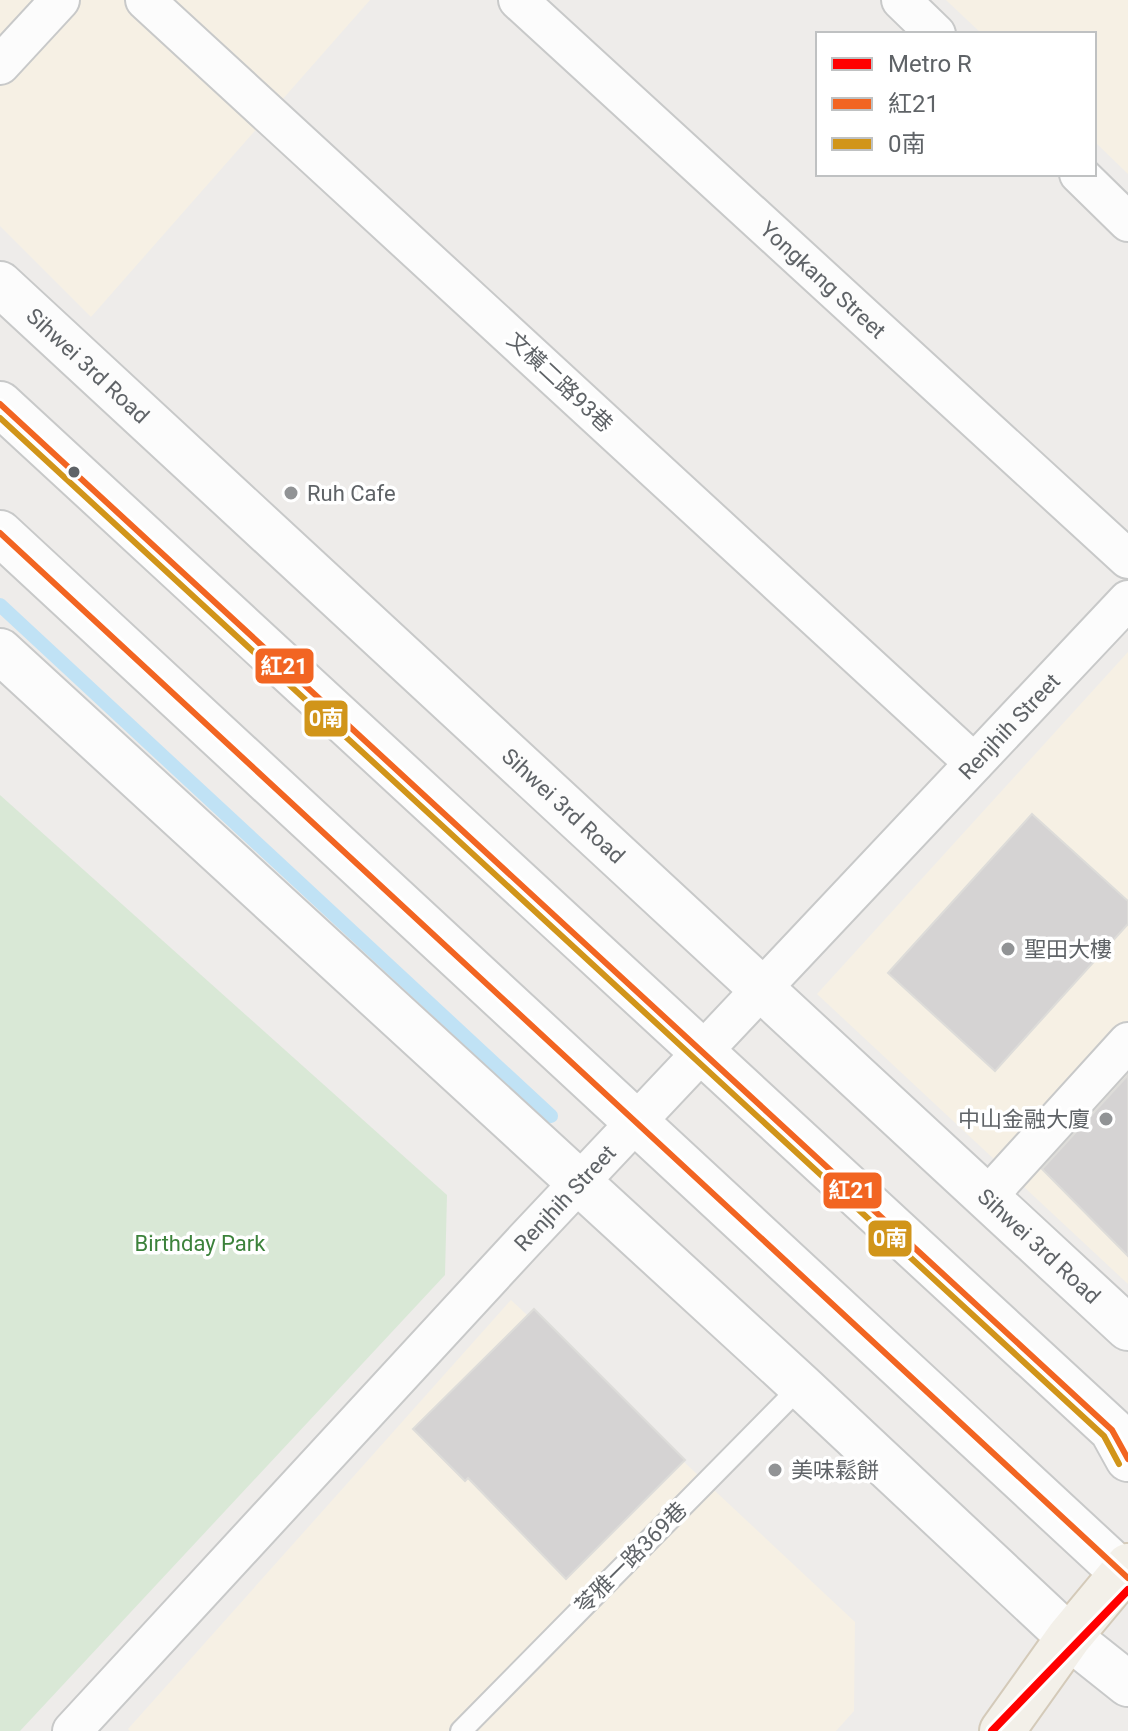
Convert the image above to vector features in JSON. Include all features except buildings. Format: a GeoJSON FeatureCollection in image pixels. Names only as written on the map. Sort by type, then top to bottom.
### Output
{"type":"FeatureCollection","features":[{"type":"Feature","properties":{"kind":"main road"},"geometry":{"type":"LineString","coordinates":[[1002,1731],[1069,1637],[1126,1572]]}},
{"type":"Feature","properties":{"kind":"street"},"geometry":{"type":"LineString","coordinates":[[0,65],[60,0]]}},
{"type":"Feature","properties":{"kind":"street","name":"文橫二路93巷"},"geometry":{"type":"LineString","coordinates":[[145,0],[974,763]]}},
{"type":"Feature","properties":{"kind":"street","name":"Yongkang Street"},"geometry":{"type":"LineString","coordinates":[[518,0],[1128,559]]}},
{"type":"Feature","properties":{"kind":"street"},"geometry":{"type":"LineString","coordinates":[[901,0],[934,32]]}},
{"type":"Feature","properties":{"kind":"street"},"geometry":{"type":"LineString","coordinates":[[1081,176],[1128,222]]}},
{"type":"Feature","properties":{"kind":"street","name":"Sihwei 3rd Road"},"geometry":{"type":"LineString","coordinates":[[0,284],[1128,1328]]}},
{"type":"Feature","properties":{"kind":"street"},"geometry":{"type":"LineString","coordinates":[[0,404],[1112,1430],[1128,1459]]}},
{"type":"Feature","properties":{"kind":"street"},"geometry":{"type":"LineString","coordinates":[[0,533],[1126,1572]]}},
{"type":"Feature","properties":{"kind":"street","name":"Renjhih Street"},"geometry":{"type":"LineString","coordinates":[[72,1731],[579,1182],[1128,600]]}},
{"type":"Feature","properties":{"kind":"street"},"geometry":{"type":"LineString","coordinates":[[0,651],[801,1386],[1069,1637],[1128,1684]]}},
{"type":"Feature","properties":{"kind":"street"},"geometry":{"type":"LineString","coordinates":[[987,1197],[1128,1042]]}},
{"type":"Feature","properties":{"kind":"lane","name":"苓雅一路369巷"},"geometry":{"type":"LineString","coordinates":[[461,1731],[801,1386]]}},
{"type":"Feature","properties":{"kind":"shaded area"},"geometry":{"type":"Polygon","coordinates":[[[0,0],[370,0],[91,317],[0,226],[0,0]]]}},
{"type":"Feature","properties":{"kind":"shaded area"},"geometry":{"type":"Polygon","coordinates":[[[946,0],[1128,0],[1128,174],[1096,143],[1096,32],[980,32],[946,0]]]}},
{"type":"Feature","properties":{"kind":"shaded area"},"geometry":{"type":"Polygon","coordinates":[[[1128,652],[1128,1284],[817,994],[1128,652]]]}},
{"type":"Feature","properties":{"kind":"shaded area"},"geometry":{"type":"Polygon","coordinates":[[[511,1300],[855,1622],[854,1711],[836,1731],[130,1731],[128,1729],[511,1300]]]}},
{"type":"Feature","properties":{"kind":"green space","name":"Birthday Park"},"geometry":{"type":"Polygon","coordinates":[[[0,795],[447,1195],[445,1275],[20,1731],[0,1731],[0,795]]]}},
{"type":"Feature","properties":{"kind":"waterway"},"geometry":{"type":"LineString","coordinates":[[0,605],[551,1116]]}},
{"type":"Feature","properties":{"kind":"metro line","name":"R"},"geometry":{"type":"LineString","coordinates":[[992,1731],[1128,1590]]}},
{"type":"Feature","properties":{"kind":"transit line","name":"紅21"},"geometry":{"type":"LineString","coordinates":[[0,404],[1112,1430],[1128,1459]]}},
{"type":"Feature","properties":{"kind":"transit line","name":"0南"},"geometry":{"type":"LineString","coordinates":[[0,418],[1104,1436],[1119,1464]]}},
{"type":"Feature","properties":{"kind":"transit line","name":"紅21"},"geometry":{"type":"LineString","coordinates":[[0,533],[1128,1578]]}},
{"type":"Feature","properties":{"kind":"place","name":"Ruh Cafe"},"geometry":{"type":"Point","coordinates":[291,493]}},
{"type":"Feature","properties":{"kind":"place","name":"聖田大樓"},"geometry":{"type":"Point","coordinates":[1008,949]}},
{"type":"Feature","properties":{"kind":"place","name":"中山金融大廈"},"geometry":{"type":"Point","coordinates":[1106,1119]}},
{"type":"Feature","properties":{"kind":"place","name":"美味鬆餅"},"geometry":{"type":"Point","coordinates":[775,1470]}}]}
